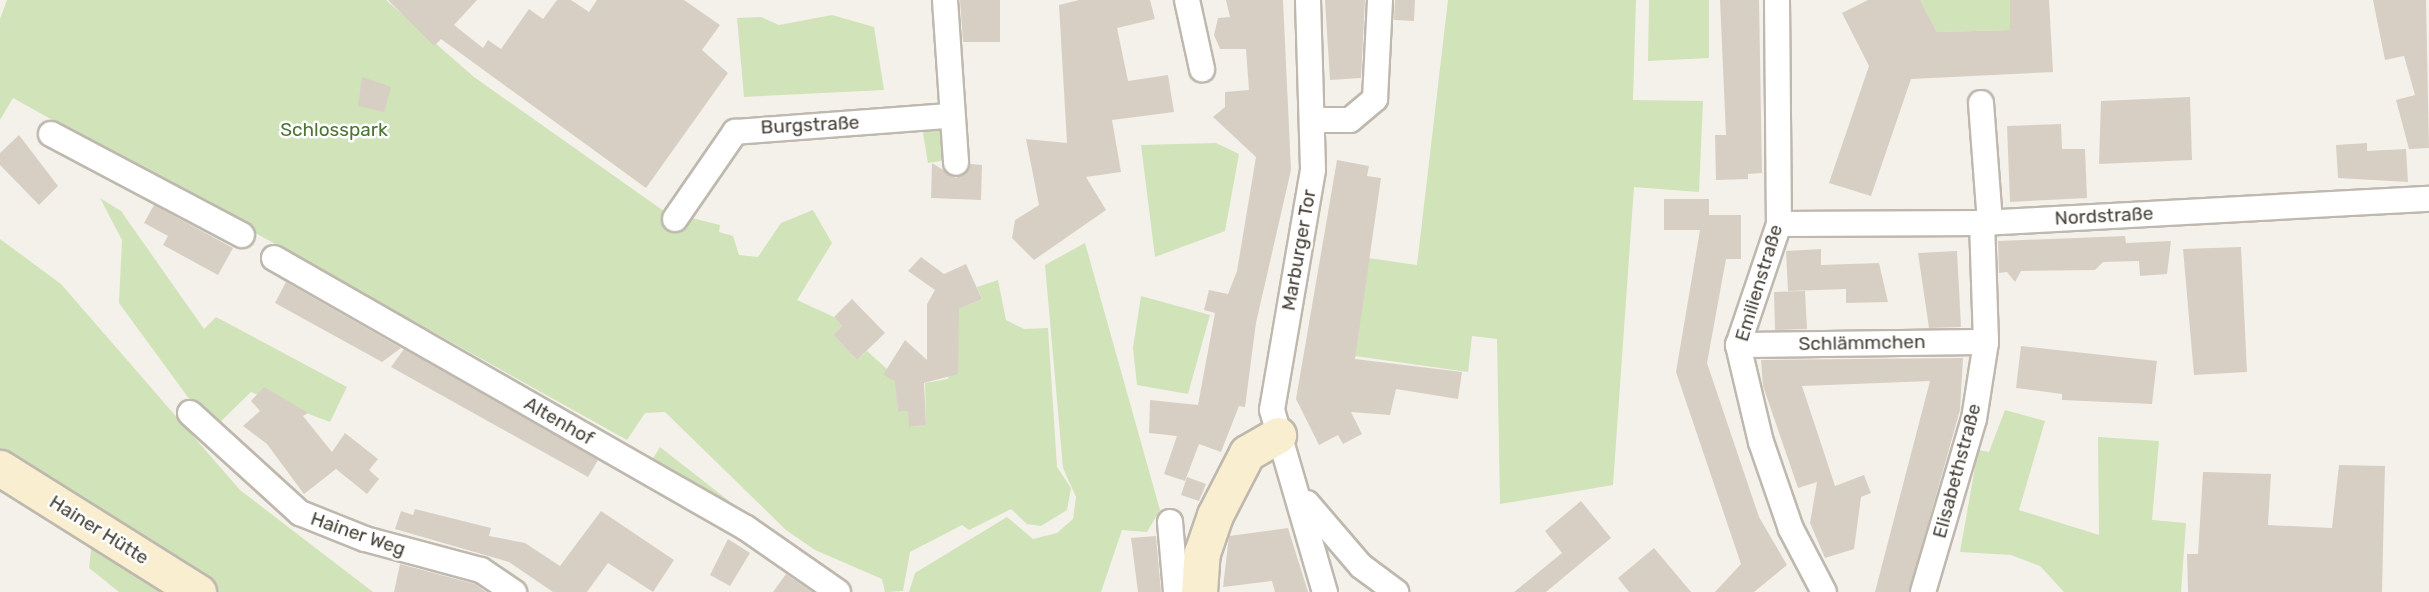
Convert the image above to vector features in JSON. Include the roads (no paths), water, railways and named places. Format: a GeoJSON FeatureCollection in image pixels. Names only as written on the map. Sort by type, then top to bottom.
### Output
{"type":"FeatureCollection","features":[{"type":"Feature","properties":{"kind":"street"},"geometry":{"type":"LineString","coordinates":[[945,0],[950,116],[956,163]]}},
{"type":"Feature","properties":{"kind":"street"},"geometry":{"type":"LineString","coordinates":[[1187,0],[1202,69]]}},
{"type":"Feature","properties":{"kind":"street","name":"Marburger Tor"},"geometry":{"type":"LineString","coordinates":[[1300,494],[1278,435],[1273,397],[1313,170],[1314,120],[1308,0]]}},
{"type":"Feature","properties":{"kind":"street"},"geometry":{"type":"LineString","coordinates":[[1314,120],[1350,120],[1375,99],[1380,0]]}},
{"type":"Feature","properties":{"kind":"street","name":"Emilienstraße"},"geometry":{"type":"LineString","coordinates":[[1777,0],[1779,225],[1738,345],[1741,378],[1787,517],[1824,592]]}},
{"type":"Feature","properties":{"kind":"street","name":"Elisabethstraße"},"geometry":{"type":"LineString","coordinates":[[1923,592],[1974,419],[1986,342],[1986,223],[1981,103]]}},
{"type":"Feature","properties":{"kind":"street","name":"Burgstraße"},"geometry":{"type":"LineString","coordinates":[[675,219],[736,132],[950,116]]}},
{"type":"Feature","properties":{"kind":"street"},"geometry":{"type":"LineString","coordinates":[[51,134],[242,235]]}},
{"type":"Feature","properties":{"kind":"street","name":"Nordstraße"},"geometry":{"type":"LineString","coordinates":[[1779,225],[1986,223],[2429,199]]}},
{"type":"Feature","properties":{"kind":"street","name":"Altenhof"},"geometry":{"type":"LineString","coordinates":[[274,258],[746,528],[838,592]]}},
{"type":"Feature","properties":{"kind":"street","name":"Schlämmchen"},"geometry":{"type":"LineString","coordinates":[[1738,345],[1986,342]]}},
{"type":"Feature","properties":{"kind":"street","name":"Hainer Weg"},"geometry":{"type":"LineString","coordinates":[[190,413],[300,513],[365,539],[481,570],[514,592]]}},
{"type":"Feature","properties":{"kind":"street"},"geometry":{"type":"LineString","coordinates":[[1199,592],[1202,554],[1228,487],[1258,441],[1278,435]]}},
{"type":"Feature","properties":{"kind":"street","name":"Hainer Hütte"},"geometry":{"type":"LineString","coordinates":[[0,468],[198,592]]}},
{"type":"Feature","properties":{"kind":"street"},"geometry":{"type":"LineString","coordinates":[[1300,494],[1325,592]]}},
{"type":"Feature","properties":{"kind":"street"},"geometry":{"type":"LineString","coordinates":[[1300,494],[1361,566],[1396,592]]}},
{"type":"Feature","properties":{"kind":"street"},"geometry":{"type":"LineString","coordinates":[[1170,522],[1176,592]]}},
{"type":"Feature","properties":{"kind":"park label","name":"Schlosspark"},"geometry":{"type":"Point","coordinates":[334,130]}}]}
